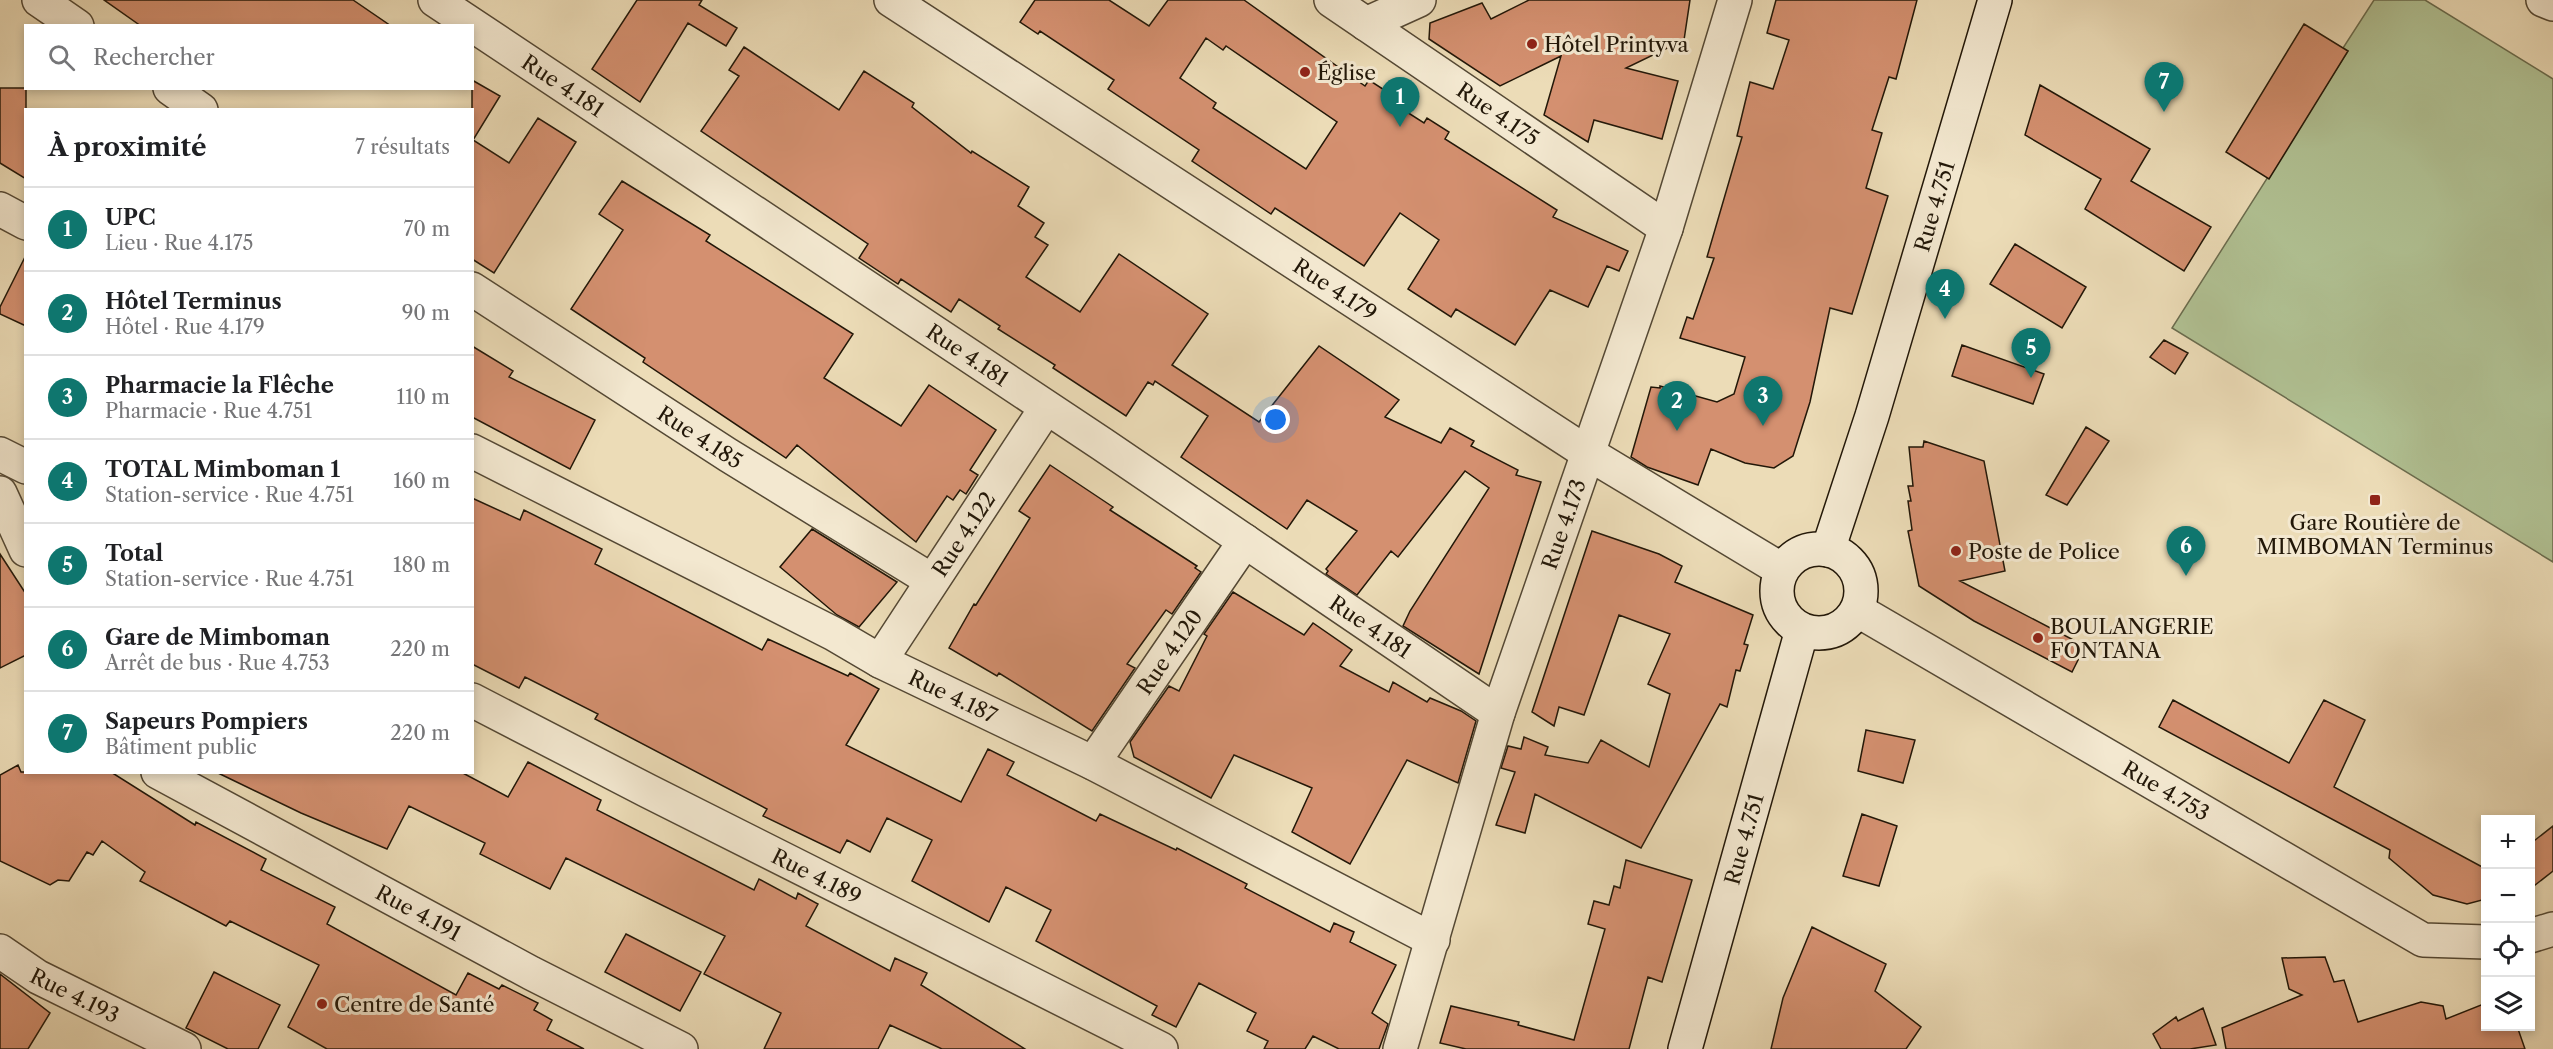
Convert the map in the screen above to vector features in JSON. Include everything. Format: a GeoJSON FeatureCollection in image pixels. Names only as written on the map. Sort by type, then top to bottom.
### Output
{"type":"FeatureCollection","features":[{"type":"Feature","properties":{"kind":"street"},"geometry":{"type":"LineString","coordinates":[[39,0],[74,24]]}},
{"type":"Feature","properties":{"kind":"street","name":"Rue 4.181"},"geometry":{"type":"LineString","coordinates":[[435,0],[472,24]]}},
{"type":"Feature","properties":{"kind":"street","name":"Rue 4.179"},"geometry":{"type":"LineString","coordinates":[[891,0],[1586,452],[1782,570]]}},
{"type":"Feature","properties":{"kind":"street","name":"Rue 4.175"},"geometry":{"type":"LineString","coordinates":[[1331,0],[1666,228]]}},
{"type":"Feature","properties":{"kind":"street"},"geometry":{"type":"LineString","coordinates":[[1366,24],[1419,0]]}},
{"type":"Feature","properties":{"kind":"street","name":"Rue 4.173"},"geometry":{"type":"LineString","coordinates":[[1400,1049],[1498,713],[1586,452],[1666,228],[1735,0]]}},
{"type":"Feature","properties":{"kind":"street","name":"Rue 4.751"},"geometry":{"type":"LineString","coordinates":[[1827,550],[1872,416],[1995,0]]}},
{"type":"Feature","properties":{"kind":"street"},"geometry":{"type":"LineString","coordinates":[[2543,0],[2553,4]]}},
{"type":"Feature","properties":{"kind":"street","name":"Rue 4.181"},"geometry":{"type":"LineString","coordinates":[[474,26],[630,128],[1498,713]]}},
{"type":"Feature","properties":{"kind":"street"},"geometry":{"type":"LineString","coordinates":[[173,90],[198,108]]}},
{"type":"Feature","properties":{"kind":"street"},"geometry":{"type":"LineString","coordinates":[[0,209],[24,222]]}},
{"type":"Feature","properties":{"kind":"street","name":"Rue 4.185"},"geometry":{"type":"LineString","coordinates":[[474,290],[728,455],[931,580]]}},
{"type":"Feature","properties":{"kind":"street","name":"Rue 4.122"},"geometry":{"type":"LineString","coordinates":[[880,661],[1046,408]]}},
{"type":"Feature","properties":{"kind":"street","name":"Rue 4.187"},"geometry":{"type":"LineString","coordinates":[[474,452],[793,613],[880,661],[1093,763],[1433,940]]}},
{"type":"Feature","properties":{"kind":"street"},"geometry":{"type":"LineString","coordinates":[[0,454],[24,466]]}},
{"type":"Feature","properties":{"kind":"street"},"geometry":{"type":"LineString","coordinates":[[0,493],[24,546]]}},
{"type":"Feature","properties":{"kind":"street","name":"Rue 4.120"},"geometry":{"type":"LineString","coordinates":[[1093,763],[1245,541]]}},
{"type":"Feature","properties":{"kind":"street"},"geometry":{"type":"LineString","coordinates":[[1810,550],[1827,550],[1842,556],[1853,567],[1860,580],[1861,596],[1857,610],[1847,623],[1833,631],[1817,634],[1802,630],[1788,620],[1779,604],[1777,587],[1782,570],[1794,557],[1810,550]]}},
{"type":"Feature","properties":{"kind":"street","name":"Rue 4.753"},"geometry":{"type":"LineString","coordinates":[[1857,610],[2423,940],[2481,942]]}},
{"type":"Feature","properties":{"kind":"street","name":"Rue 4.751"},"geometry":{"type":"LineString","coordinates":[[1685,1049],[1802,630]]}},
{"type":"Feature","properties":{"kind":"street","name":"Rue 4.189"},"geometry":{"type":"LineString","coordinates":[[474,701],[680,808],[1161,1049]]}},
{"type":"Feature","properties":{"kind":"street","name":"Rue 4.191"},"geometry":{"type":"LineString","coordinates":[[162,774],[531,973],[681,1049]]}},
{"type":"Feature","properties":{"kind":"street"},"geometry":{"type":"LineString","coordinates":[[2535,935],[2553,930]]}},
{"type":"Feature","properties":{"kind":"street","name":"Rue 4.193"},"geometry":{"type":"LineString","coordinates":[[0,951],[38,977],[184,1049]]}},
{"type":"Feature","properties":{"kind":"green space"},"geometry":{"type":"Polygon","coordinates":[[[2374,0],[2425,0],[2553,79],[2553,562],[2172,328],[2348,51],[2343,48],[2374,0]]]}},
{"type":"Feature","properties":{"kind":"building"},"geometry":{"type":"Polygon","coordinates":[[[104,0],[353,0],[388,24],[138,24],[104,0]]]}},
{"type":"Feature","properties":{"kind":"building"},"geometry":{"type":"Polygon","coordinates":[[[637,0],[702,0],[699,5],[737,28],[726,46],[688,23],[640,102],[592,69],[637,0]]]}},
{"type":"Feature","properties":{"kind":"building"},"geometry":{"type":"Polygon","coordinates":[[[1035,0],[1109,0],[1149,26],[1168,0],[1244,0],[1365,86],[1369,80],[1392,95],[1388,100],[1424,123],[1427,118],[1449,132],[1445,139],[1557,210],[1553,217],[1628,251],[1619,271],[1607,266],[1588,307],[1550,290],[1515,345],[1456,309],[1451,317],[1408,289],[1439,240],[1400,213],[1364,266],[1275,208],[1271,214],[1192,161],[1199,150],[1108,89],[1114,80],[1040,31],[1038,34],[1020,22],[1035,0]],[[1206,38],[1180,78],[1216,103],[1213,108],[1306,169],[1337,122],[1226,46],[1223,50],[1206,38]]]}},
{"type":"Feature","properties":{"kind":"building"},"geometry":{"type":"Polygon","coordinates":[[[1529,0],[1690,0],[1684,40],[1626,68],[1678,81],[1662,139],[1594,120],[1588,142],[1544,115],[1561,56],[1500,86],[1429,39],[1430,23],[1482,3],[1491,19],[1529,0]]]}},
{"type":"Feature","properties":{"kind":"building"},"geometry":{"type":"Polygon","coordinates":[[[1776,0],[1917,0],[1896,79],[1889,77],[1872,130],[1882,133],[1866,188],[1888,196],[1852,314],[1830,308],[1810,402],[1793,456],[1774,468],[1745,463],[1711,449],[1698,485],[1647,467],[1631,457],[1651,387],[1660,388],[1660,386],[1717,402],[1734,394],[1745,357],[1680,338],[1687,317],[1693,319],[1714,258],[1707,257],[1742,137],[1737,136],[1750,82],[1773,89],[1789,40],[1767,33],[1776,0]]]}},
{"type":"Feature","properties":{"kind":"building"},"geometry":{"type":"Polygon","coordinates":[[[2304,24],[2348,51],[2269,179],[2226,152],[2304,24]]]}},
{"type":"Feature","properties":{"kind":"building"},"geometry":{"type":"Polygon","coordinates":[[[744,47],[839,110],[864,71],[914,103],[912,107],[971,153],[972,151],[1029,187],[1018,206],[1044,223],[1035,237],[1048,245],[1026,277],[1080,312],[1119,254],[1208,314],[1172,365],[1259,422],[1319,346],[1399,400],[1385,417],[1441,443],[1450,428],[1474,441],[1471,446],[1518,470],[1516,475],[1541,482],[1479,674],[1403,626],[1410,611],[1489,488],[1465,471],[1398,557],[1391,551],[1357,595],[1326,574],[1328,571],[1326,569],[1357,531],[1307,500],[1287,529],[1181,457],[1208,416],[1155,381],[1153,385],[1148,382],[1126,416],[1053,368],[1055,365],[998,329],[1000,326],[959,299],[951,312],[901,279],[898,284],[859,258],[868,244],[701,131],[739,76],[729,70],[744,47]]]}},
{"type":"Feature","properties":{"kind":"building"},"geometry":{"type":"Polygon","coordinates":[[[474,81],[500,96],[474,138],[474,108],[472,108],[474,81]]]}},
{"type":"Feature","properties":{"kind":"building"},"geometry":{"type":"Polygon","coordinates":[[[2040,85],[2150,149],[2131,181],[2211,227],[2184,271],[2085,209],[2101,179],[2025,135],[2040,85]]]}},
{"type":"Feature","properties":{"kind":"building"},"geometry":{"type":"Polygon","coordinates":[[[0,88],[24,88],[26,108],[24,108],[24,178],[0,163],[0,88]]]}},
{"type":"Feature","properties":{"kind":"building"},"geometry":{"type":"Polygon","coordinates":[[[538,118],[576,142],[494,273],[474,260],[474,141],[509,163],[538,118]]]}},
{"type":"Feature","properties":{"kind":"building"},"geometry":{"type":"Polygon","coordinates":[[[622,181],[710,235],[706,241],[853,334],[824,378],[901,426],[929,385],[996,430],[970,470],[978,475],[966,494],[960,490],[953,500],[947,496],[916,542],[797,445],[786,458],[643,362],[645,358],[571,309],[623,230],[599,214],[622,181]]]}},
{"type":"Feature","properties":{"kind":"building"},"geometry":{"type":"Polygon","coordinates":[[[2015,244],[2086,287],[2062,328],[1990,284],[2015,244]]]}},
{"type":"Feature","properties":{"kind":"building"},"geometry":{"type":"Polygon","coordinates":[[[24,259],[24,325],[0,314],[0,307],[24,259]]]}},
{"type":"Feature","properties":{"kind":"building"},"geometry":{"type":"Polygon","coordinates":[[[2164,340],[2188,353],[2175,374],[2150,357],[2164,340]]]}},
{"type":"Feature","properties":{"kind":"building"},"geometry":{"type":"Polygon","coordinates":[[[1962,345],[2044,374],[2033,404],[1952,376],[1962,345]]]}},
{"type":"Feature","properties":{"kind":"building"},"geometry":{"type":"Polygon","coordinates":[[[474,347],[513,371],[509,377],[595,420],[570,469],[474,418],[474,347]]]}},
{"type":"Feature","properties":{"kind":"building"},"geometry":{"type":"Polygon","coordinates":[[[2086,427],[2109,441],[2067,505],[2046,495],[2086,427]]]}},
{"type":"Feature","properties":{"kind":"building"},"geometry":{"type":"Polygon","coordinates":[[[1924,441],[1984,461],[2005,571],[1960,581],[2085,646],[2072,672],[1974,621],[1919,586],[1908,531],[1912,530],[1908,486],[1913,486],[1909,447],[1923,447],[1924,441]]]}},
{"type":"Feature","properties":{"kind":"building"},"geometry":{"type":"Polygon","coordinates":[[[1050,465],[1113,507],[1110,510],[1197,566],[1195,568],[1201,572],[1172,614],[1166,610],[1127,664],[1135,668],[1092,731],[999,673],[997,676],[949,648],[974,604],[976,605],[1030,518],[1019,511],[1050,465]]]}},
{"type":"Feature","properties":{"kind":"building"},"geometry":{"type":"Polygon","coordinates":[[[474,499],[520,520],[524,510],[602,549],[595,564],[762,650],[768,639],[848,676],[850,673],[879,689],[846,745],[961,802],[988,749],[1014,762],[1007,775],[1096,821],[1100,814],[1176,850],[1177,848],[1247,884],[1245,888],[1330,932],[1334,923],[1354,932],[1350,942],[1396,965],[1372,1013],[1388,1024],[1379,1049],[1339,1049],[1313,1036],[1305,1049],[1264,1049],[1268,1041],[1247,1031],[1256,1013],[1199,983],[1176,1027],[1152,1015],[1157,1006],[1036,941],[1051,910],[1006,887],[989,922],[912,881],[932,840],[887,818],[870,852],[847,840],[840,853],[763,816],[767,809],[595,719],[598,714],[525,677],[519,688],[474,665],[474,499]]]}},
{"type":"Feature","properties":{"kind":"building"},"geometry":{"type":"Polygon","coordinates":[[[812,529],[897,582],[859,627],[837,615],[780,567],[812,529]]]}},
{"type":"Feature","properties":{"kind":"building"},"geometry":{"type":"Polygon","coordinates":[[[1592,531],[1659,554],[1682,566],[1675,582],[1753,615],[1744,644],[1748,645],[1740,671],[1736,670],[1727,707],[1720,704],[1641,848],[1535,794],[1525,833],[1496,825],[1515,772],[1501,768],[1508,746],[1521,749],[1524,737],[1548,747],[1545,755],[1588,763],[1601,740],[1649,767],[1670,694],[1648,684],[1670,634],[1619,615],[1584,715],[1559,707],[1554,726],[1532,712],[1592,531]]]}},
{"type":"Feature","properties":{"kind":"building"},"geometry":{"type":"Polygon","coordinates":[[[0,554],[24,591],[24,656],[0,668],[0,554]]]}},
{"type":"Feature","properties":{"kind":"building"},"geometry":{"type":"Polygon","coordinates":[[[1233,592],[1304,635],[1313,623],[1352,650],[1340,666],[1389,692],[1393,682],[1427,702],[1430,698],[1461,711],[1476,721],[1458,783],[1407,760],[1350,864],[1292,832],[1312,788],[1234,755],[1211,798],[1134,757],[1130,742],[1169,686],[1179,691],[1207,636],[1204,634],[1233,592]]]}},
{"type":"Feature","properties":{"kind":"building"},"geometry":{"type":"Polygon","coordinates":[[[2173,700],[2289,763],[2324,700],[2365,720],[2334,787],[2481,866],[2481,900],[2467,904],[2433,895],[2389,858],[2390,850],[2159,727],[2173,700]]]}},
{"type":"Feature","properties":{"kind":"building"},"geometry":{"type":"Polygon","coordinates":[[[1866,730],[1915,740],[1903,783],[1858,771],[1866,730]]]}},
{"type":"Feature","properties":{"kind":"building"},"geometry":{"type":"Polygon","coordinates":[[[528,762],[601,800],[597,810],[754,890],[759,879],[796,899],[798,893],[818,904],[806,926],[890,971],[895,958],[927,973],[921,985],[1025,1049],[942,1049],[890,1025],[878,1049],[764,1049],[781,1013],[704,974],[725,936],[566,858],[550,889],[480,854],[485,843],[409,806],[387,849],[301,813],[220,774],[465,774],[508,797],[528,762]]]}},
{"type":"Feature","properties":{"kind":"building"},"geometry":{"type":"Polygon","coordinates":[[[18,765],[24,774],[114,774],[195,825],[196,822],[266,859],[261,870],[335,907],[327,924],[456,995],[468,973],[499,989],[502,985],[538,1003],[534,1010],[552,1020],[547,1030],[584,1049],[327,1049],[288,1027],[319,965],[230,921],[226,926],[140,881],[145,872],[102,841],[93,855],[87,852],[69,881],[58,880],[50,885],[0,861],[0,775],[18,765]]]}},
{"type":"Feature","properties":{"kind":"building"},"geometry":{"type":"Polygon","coordinates":[[[1862,814],[1897,826],[1879,886],[1843,876],[1862,814]]]}},
{"type":"Feature","properties":{"kind":"building"},"geometry":{"type":"Polygon","coordinates":[[[2553,826],[2553,871],[2535,885],[2535,869],[2535,840],[2553,826]]]}},
{"type":"Feature","properties":{"kind":"building"},"geometry":{"type":"Polygon","coordinates":[[[1626,860],[1692,880],[1662,982],[1648,977],[1629,1049],[1466,1049],[1440,1043],[1451,1006],[1519,1022],[1518,1025],[1574,1040],[1605,929],[1588,924],[1594,901],[1609,905],[1614,886],[1620,888],[1626,860]]]}},
{"type":"Feature","properties":{"kind":"building"},"geometry":{"type":"Polygon","coordinates":[[[1812,927],[1886,964],[1875,991],[1921,1027],[1906,1049],[1771,1049],[1783,998],[1812,927]]]}},
{"type":"Feature","properties":{"kind":"building"},"geometry":{"type":"Polygon","coordinates":[[[626,934],[701,972],[680,1011],[605,972],[626,934]]]}},
{"type":"Feature","properties":{"kind":"building"},"geometry":{"type":"Polygon","coordinates":[[[2325,957],[2334,982],[2344,980],[2358,1022],[2421,1002],[2443,1006],[2446,1019],[2481,1005],[2481,1031],[2519,1031],[2525,1049],[2226,1049],[2222,1028],[2302,995],[2289,989],[2282,958],[2325,957]]]}},
{"type":"Feature","properties":{"kind":"building"},"geometry":{"type":"Polygon","coordinates":[[[214,972],[280,1005],[258,1049],[228,1049],[186,1028],[214,972]]]}},
{"type":"Feature","properties":{"kind":"building"},"geometry":{"type":"Polygon","coordinates":[[[0,974],[50,1013],[28,1049],[0,1049],[0,974]]]}},
{"type":"Feature","properties":{"kind":"building"},"geometry":{"type":"Polygon","coordinates":[[[2203,1008],[2216,1045],[2190,1049],[2161,1049],[2153,1034],[2176,1017],[2178,1021],[2203,1008]]]}},
{"type":"Feature","properties":{"kind":"place","name":"Hôtel Printyva"},"geometry":{"type":"Point","coordinates":[1532,44]}},
{"type":"Feature","properties":{"kind":"place","name":"Église"},"geometry":{"type":"Point","coordinates":[1305,72]}},
{"type":"Feature","properties":{"kind":"place","name":"Sapeurs Pompiers"},"geometry":{"type":"Point","coordinates":[2164,112]}},
{"type":"Feature","properties":{"kind":"place","name":"UPC"},"geometry":{"type":"Point","coordinates":[1400,127]}},
{"type":"Feature","properties":{"kind":"place","name":"TOTAL Mimboman 1"},"geometry":{"type":"Point","coordinates":[1945,319]}},
{"type":"Feature","properties":{"kind":"place","name":"Total"},"geometry":{"type":"Point","coordinates":[2031,378]}},
{"type":"Feature","properties":{"kind":"place","name":"Pharmacie la Flêche"},"geometry":{"type":"Point","coordinates":[1763,426]}},
{"type":"Feature","properties":{"kind":"place","name":"Hôtel Terminus"},"geometry":{"type":"Point","coordinates":[1677,431]}},
{"type":"Feature","properties":{"kind":"place","name":"Gare Routière de MIMBOMAN Terminus"},"geometry":{"type":"Point","coordinates":[2375,500]}},
{"type":"Feature","properties":{"kind":"place","name":"Poste de Police"},"geometry":{"type":"Point","coordinates":[1956,551]}},
{"type":"Feature","properties":{"kind":"place","name":"Gare de Mimboman"},"geometry":{"type":"Point","coordinates":[2186,576]}},
{"type":"Feature","properties":{"kind":"place","name":"BOULANGERIE FONTANA"},"geometry":{"type":"Point","coordinates":[2038,638]}},
{"type":"Feature","properties":{"kind":"place","name":"Centre de Santé"},"geometry":{"type":"Point","coordinates":[322,1004]}}]}
